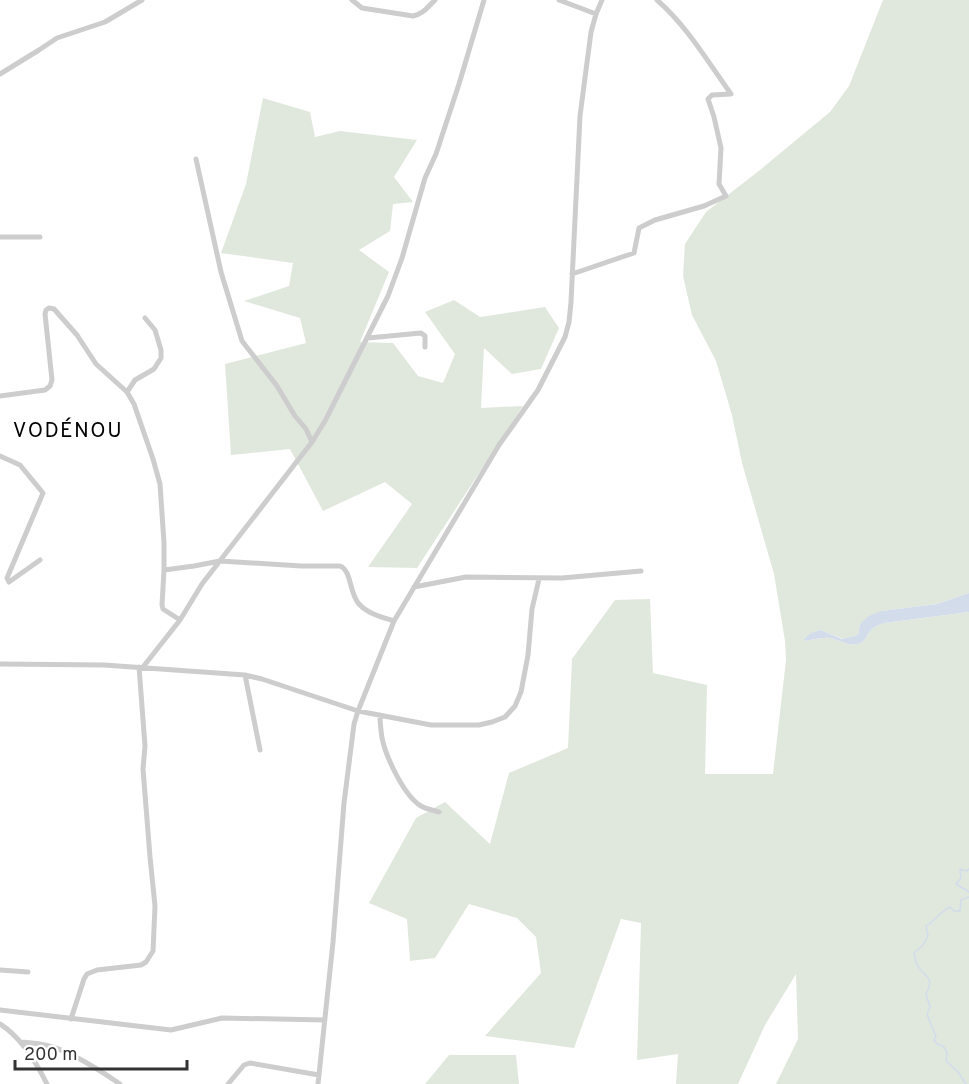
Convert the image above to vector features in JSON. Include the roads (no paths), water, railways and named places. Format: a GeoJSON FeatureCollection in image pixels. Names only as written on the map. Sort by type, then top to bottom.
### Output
{"type":"FeatureCollection","features":[{"type":"Feature","properties":{"kind":"street"},"geometry":{"type":"LineString","coordinates":[[0,74],[57,38],[105,22],[142,0]]}},
{"type":"Feature","properties":{"kind":"street"},"geometry":{"type":"LineString","coordinates":[[352,0],[362,8],[413,16],[419,15],[435,0]]}},
{"type":"Feature","properties":{"kind":"street"},"geometry":{"type":"LineString","coordinates":[[71,1019],[87,974],[97,970],[141,964],[146,962],[153,951],[155,906],[143,769],[145,746],[141,667],[180,620],[202,584],[312,442],[368,338],[388,296],[402,258],[425,178],[436,154],[484,0]]}},
{"type":"Feature","properties":{"kind":"street"},"geometry":{"type":"LineString","coordinates":[[559,0],[596,14]]}},
{"type":"Feature","properties":{"kind":"street"},"geometry":{"type":"LineString","coordinates":[[318,1084],[344,803],[354,724],[394,621],[500,445],[538,390],[565,337],[571,302],[580,116],[587,54],[596,14],[602,0]]}},
{"type":"Feature","properties":{"kind":"street"},"geometry":{"type":"LineString","coordinates":[[572,274],[634,253],[639,228],[655,220],[704,206],[726,196],[719,184],[721,148],[708,99],[712,95],[731,94],[670,11],[657,0]]}},
{"type":"Feature","properties":{"kind":"street"},"geometry":{"type":"LineString","coordinates":[[196,159],[221,272],[242,341],[277,386],[306,429],[312,442]]}},
{"type":"Feature","properties":{"kind":"street"},"geometry":{"type":"LineString","coordinates":[[0,237],[40,237]]}},
{"type":"Feature","properties":{"kind":"street"},"geometry":{"type":"LineString","coordinates":[[0,396],[45,390],[51,387],[45,314],[49,308],[54,309],[77,335],[96,364],[127,393],[134,404],[160,484],[164,535],[162,607],[180,620]]}},
{"type":"Feature","properties":{"kind":"street"},"geometry":{"type":"LineString","coordinates":[[127,393],[135,380],[154,369],[161,358],[155,330],[145,318]]}},
{"type":"Feature","properties":{"kind":"street"},"geometry":{"type":"LineString","coordinates":[[368,338],[421,333],[425,336],[425,347]]}},
{"type":"Feature","properties":{"kind":"street"},"geometry":{"type":"LineString","coordinates":[[0,456],[20,465],[43,493],[7,578]]}},
{"type":"Feature","properties":{"kind":"street"},"geometry":{"type":"LineString","coordinates":[[0,571],[9,582],[40,560]]}},
{"type":"Feature","properties":{"kind":"street"},"geometry":{"type":"LineString","coordinates":[[164,570],[220,561],[340,566],[347,573],[351,590],[358,603],[366,610],[394,621]]}},
{"type":"Feature","properties":{"kind":"street"},"geometry":{"type":"LineString","coordinates":[[414,587],[466,578],[539,579],[641,571]]}},
{"type":"Feature","properties":{"kind":"street"},"geometry":{"type":"LineString","coordinates":[[0,664],[104,664],[245,675],[358,711],[431,725],[479,725],[505,717],[515,706],[521,692],[528,655],[532,609],[539,579]]}},
{"type":"Feature","properties":{"kind":"street"},"geometry":{"type":"LineString","coordinates":[[245,675],[261,750]]}},
{"type":"Feature","properties":{"kind":"street"},"geometry":{"type":"LineString","coordinates":[[380,715],[382,739],[396,774],[412,798],[422,807],[439,812]]}},
{"type":"Feature","properties":{"kind":"street"},"geometry":{"type":"LineString","coordinates":[[0,970],[28,972]]}},
{"type":"Feature","properties":{"kind":"street"},"geometry":{"type":"LineString","coordinates":[[0,1010],[171,1030],[222,1018],[325,1020]]}},
{"type":"Feature","properties":{"kind":"street"},"geometry":{"type":"LineString","coordinates":[[0,1024],[21,1042],[46,1084]]}},
{"type":"Feature","properties":{"kind":"street"},"geometry":{"type":"LineString","coordinates":[[21,1042],[43,1044],[58,1049],[103,1072],[120,1084]]}},
{"type":"Feature","properties":{"kind":"street"},"geometry":{"type":"LineString","coordinates":[[228,1084],[244,1065],[250,1063],[319,1075]]}},
{"type":"Feature","properties":{"kind":"water"},"geometry":{"type":"Polygon","coordinates":[[[969,593],[969,612],[884,623],[869,632],[858,644],[847,644],[830,638],[805,641],[804,639],[811,633],[821,630],[842,639],[858,635],[860,624],[869,616],[881,611],[937,604],[969,593]]]}},
{"type":"Feature","properties":{"kind":"waterway"},"geometry":{"type":"LineString","coordinates":[[969,869],[967,871],[960,869],[961,878],[956,884],[969,892]]}},
{"type":"Feature","properties":{"kind":"waterway"},"geometry":{"type":"LineString","coordinates":[[966,1084],[958,1072],[946,1061],[947,1052],[943,1046],[934,1040],[936,1037],[927,1014],[930,1007],[926,994],[930,984],[916,963],[914,953],[923,945],[928,936],[926,926],[950,907],[954,911],[960,911],[961,900],[969,897]]}},
{"type":"Feature","properties":{"kind":"district","name":"VODÉNOU"},"geometry":{"type":"Point","coordinates":[68,430]}}]}
